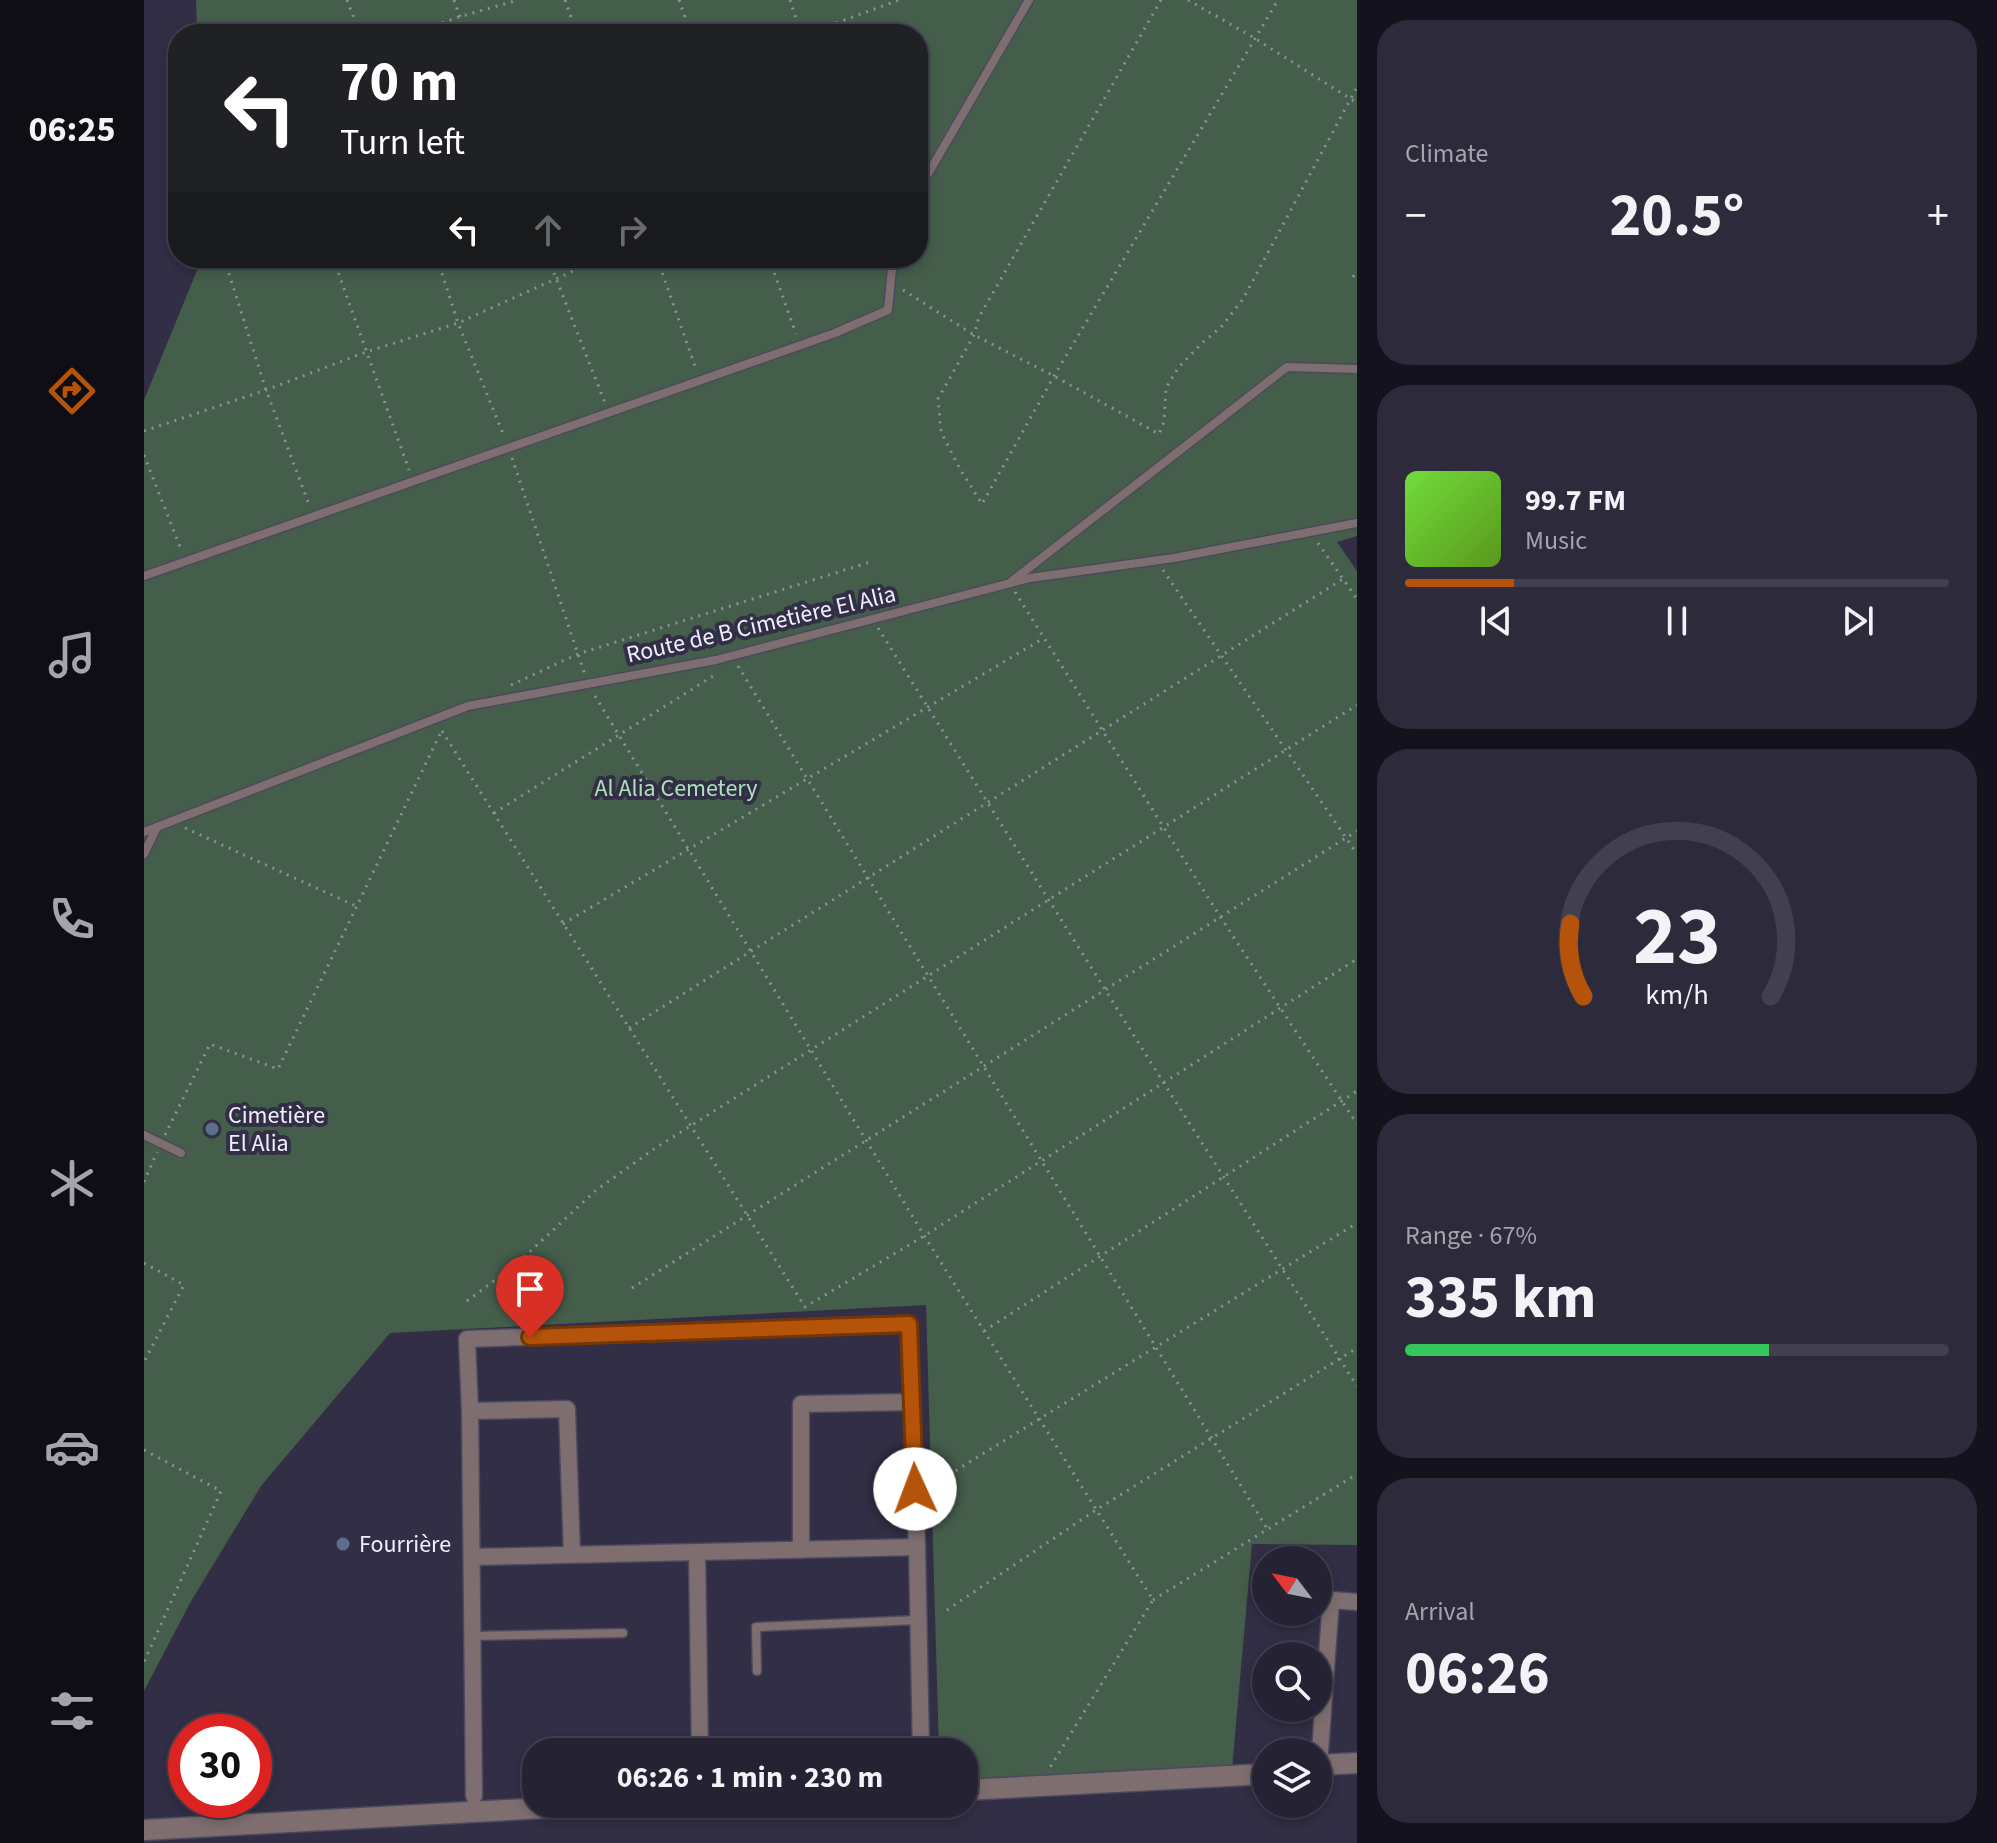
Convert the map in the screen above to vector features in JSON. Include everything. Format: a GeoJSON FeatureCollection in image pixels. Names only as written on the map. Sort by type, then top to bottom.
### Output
{"type":"FeatureCollection","features":[{"type":"Feature","properties":{"kind":"street"},"geometry":{"type":"LineString","coordinates":[[474,1796],[467,1339],[909,1324],[921,1738]]}},
{"type":"Feature","properties":{"kind":"street"},"geometry":{"type":"LineString","coordinates":[[801,1550],[801,1404],[912,1402]]}},
{"type":"Feature","properties":{"kind":"street"},"geometry":{"type":"LineString","coordinates":[[470,1411],[567,1409],[572,1555]]}},
{"type":"Feature","properties":{"kind":"street"},"geometry":{"type":"LineString","coordinates":[[472,1557],[917,1547]]}},
{"type":"Feature","properties":{"kind":"street"},"geometry":{"type":"LineString","coordinates":[[697,1552],[700,1738]]}},
{"type":"Feature","properties":{"kind":"street"},"geometry":{"type":"LineString","coordinates":[[1320,1738],[1331,1600],[1357,1602]]}},
{"type":"Feature","properties":{"kind":"street"},"geometry":{"type":"LineString","coordinates":[[1332,1764],[1357,1763]]}},
{"type":"Feature","properties":{"kind":"street"},"geometry":{"type":"LineString","coordinates":[[978,1789],[1252,1775]]}},
{"type":"Feature","properties":{"kind":"street"},"geometry":{"type":"LineString","coordinates":[[144,1830],[522,1809]]}},
{"type":"Feature","properties":{"kind":"lane"},"geometry":{"type":"LineString","coordinates":[[928,174],[1029,0]]}},
{"type":"Feature","properties":{"kind":"lane"},"geometry":{"type":"LineString","coordinates":[[144,576],[835,333],[888,310],[892,268]]}},
{"type":"Feature","properties":{"kind":"lane"},"geometry":{"type":"LineString","coordinates":[[1009,584],[1287,367],[1357,369]]}},
{"type":"Feature","properties":{"kind":"lane","name":"Route de B Cimetière El Alia"},"geometry":{"type":"LineString","coordinates":[[144,832],[468,706],[733,659],[1030,578],[1156,560],[1357,523]]}},
{"type":"Feature","properties":{"kind":"lane"},"geometry":{"type":"LineString","coordinates":[[144,854],[157,827]]}},
{"type":"Feature","properties":{"kind":"lane"},"geometry":{"type":"LineString","coordinates":[[144,1135],[181,1153]]}},
{"type":"Feature","properties":{"kind":"lane"},"geometry":{"type":"LineString","coordinates":[[757,1671],[756,1627],[918,1620]]}},
{"type":"Feature","properties":{"kind":"lane"},"geometry":{"type":"LineString","coordinates":[[472,1636],[623,1633]]}},
{"type":"Feature","properties":{"kind":"path"},"geometry":{"type":"LineString","coordinates":[[347,0],[356,24]]}},
{"type":"Feature","properties":{"kind":"path"},"geometry":{"type":"LineString","coordinates":[[454,0],[462,24]]}},
{"type":"Feature","properties":{"kind":"path"},"geometry":{"type":"LineString","coordinates":[[440,24],[518,0]]}},
{"type":"Feature","properties":{"kind":"path"},"geometry":{"type":"LineString","coordinates":[[565,0],[573,24]]}},
{"type":"Feature","properties":{"kind":"path"},"geometry":{"type":"LineString","coordinates":[[679,0],[687,24]]}},
{"type":"Feature","properties":{"kind":"path"},"geometry":{"type":"LineString","coordinates":[[790,0],[799,24]]}},
{"type":"Feature","properties":{"kind":"path"},"geometry":{"type":"LineString","coordinates":[[831,24],[899,0]]}},
{"type":"Feature","properties":{"kind":"path"},"geometry":{"type":"LineString","coordinates":[[1161,0],[979,317],[974,335],[938,399],[941,432],[982,504],[1054,376],[1278,0]]}},
{"type":"Feature","properties":{"kind":"path"},"geometry":{"type":"LineString","coordinates":[[1188,0],[1357,103]]}},
{"type":"Feature","properties":{"kind":"path"},"geometry":{"type":"LineString","coordinates":[[891,282],[974,335],[1159,434],[1164,422],[1166,388],[1178,368],[1222,326],[1243,299],[1357,87]]}},
{"type":"Feature","properties":{"kind":"path"},"geometry":{"type":"LineString","coordinates":[[227,268],[266,390],[314,516]]}},
{"type":"Feature","properties":{"kind":"path"},"geometry":{"type":"LineString","coordinates":[[337,268],[413,481]]}},
{"type":"Feature","properties":{"kind":"path"},"geometry":{"type":"LineString","coordinates":[[440,268],[458,323],[509,447],[588,684],[924,1236],[1153,1600]]}},
{"type":"Feature","properties":{"kind":"path"},"geometry":{"type":"LineString","coordinates":[[552,268],[608,412]]}},
{"type":"Feature","properties":{"kind":"path"},"geometry":{"type":"LineString","coordinates":[[144,431],[366,352],[458,323],[578,268]]}},
{"type":"Feature","properties":{"kind":"path"},"geometry":{"type":"LineString","coordinates":[[661,268],[700,380]]}},
{"type":"Feature","properties":{"kind":"path"},"geometry":{"type":"LineString","coordinates":[[772,268],[799,345]]}},
{"type":"Feature","properties":{"kind":"path"},"geometry":{"type":"LineString","coordinates":[[1353,277],[1357,270]]}},
{"type":"Feature","properties":{"kind":"path"},"geometry":{"type":"LineString","coordinates":[[144,455],[186,561]]}},
{"type":"Feature","properties":{"kind":"path"},"geometry":{"type":"LineString","coordinates":[[1310,531],[1357,599]]}},
{"type":"Feature","properties":{"kind":"path"},"geometry":{"type":"LineString","coordinates":[[1156,560],[1357,854]]}},
{"type":"Feature","properties":{"kind":"path"},"geometry":{"type":"LineString","coordinates":[[507,687],[578,654],[870,562]]}},
{"type":"Feature","properties":{"kind":"path"},"geometry":{"type":"LineString","coordinates":[[629,1028],[1343,579]]}},
{"type":"Feature","properties":{"kind":"path"},"geometry":{"type":"LineString","coordinates":[[1009,584],[1221,918],[1357,1124]]}},
{"type":"Feature","properties":{"kind":"path"},"geometry":{"type":"LineString","coordinates":[[873,619],[1357,1386]]}},
{"type":"Feature","properties":{"kind":"path"},"geometry":{"type":"LineString","coordinates":[[563,924],[1044,638]]}},
{"type":"Feature","properties":{"kind":"path"},"geometry":{"type":"LineString","coordinates":[[494,813],[733,659],[1268,1530]]}},
{"type":"Feature","properties":{"kind":"path"},"geometry":{"type":"LineString","coordinates":[[467,1301],[520,1261],[595,1191],[654,1149],[1357,705]]}},
{"type":"Feature","properties":{"kind":"path"},"geometry":{"type":"LineString","coordinates":[[144,1182],[210,1044],[278,1069],[450,713]]}},
{"type":"Feature","properties":{"kind":"path"},"geometry":{"type":"LineString","coordinates":[[442,731],[805,1307],[924,1236],[1357,959]]}},
{"type":"Feature","properties":{"kind":"path"},"geometry":{"type":"LineString","coordinates":[[171,821],[356,906]]}},
{"type":"Feature","properties":{"kind":"path"},"geometry":{"type":"LineString","coordinates":[[632,1288],[1357,831]]}},
{"type":"Feature","properties":{"kind":"path"},"geometry":{"type":"LineString","coordinates":[[984,1331],[1357,1091]]}},
{"type":"Feature","properties":{"kind":"path"},"geometry":{"type":"LineString","coordinates":[[942,1479],[1357,1223]]}},
{"type":"Feature","properties":{"kind":"path"},"geometry":{"type":"LineString","coordinates":[[144,1263],[184,1285],[144,1362]]}},
{"type":"Feature","properties":{"kind":"path"},"geometry":{"type":"LineString","coordinates":[[947,1610],[1096,1510],[1357,1348]]}},
{"type":"Feature","properties":{"kind":"path"},"geometry":{"type":"LineString","coordinates":[[144,1450],[221,1491],[144,1662]]}},
{"type":"Feature","properties":{"kind":"path"},"geometry":{"type":"LineString","coordinates":[[1049,1769],[1153,1600],[1357,1474]]}},
{"type":"Feature","properties":{"kind":"green space","name":"Al Alia Cemetery"},"geometry":{"type":"Polygon","coordinates":[[[196,0],[1357,0],[1357,536],[1337,542],[1357,571],[1357,1545],[1252,1544],[1232,1769],[978,1780],[978,1738],[939,1738],[926,1305],[390,1333],[261,1486],[190,1603],[144,1691],[144,400],[198,268],[928,268],[928,24],[197,24],[196,0]]]}},
{"type":"Feature","properties":{"kind":"place","name":"Cimetière El Alia"},"geometry":{"type":"Point","coordinates":[212,1129]}},
{"type":"Feature","properties":{"kind":"place","name":"Fourrière"},"geometry":{"type":"Point","coordinates":[343,1544]}},
{"type":"Feature","properties":{"kind":"route"},"geometry":{"type":"LineString","coordinates":[[530,1337],[909,1324],[915,1489]]}}]}
